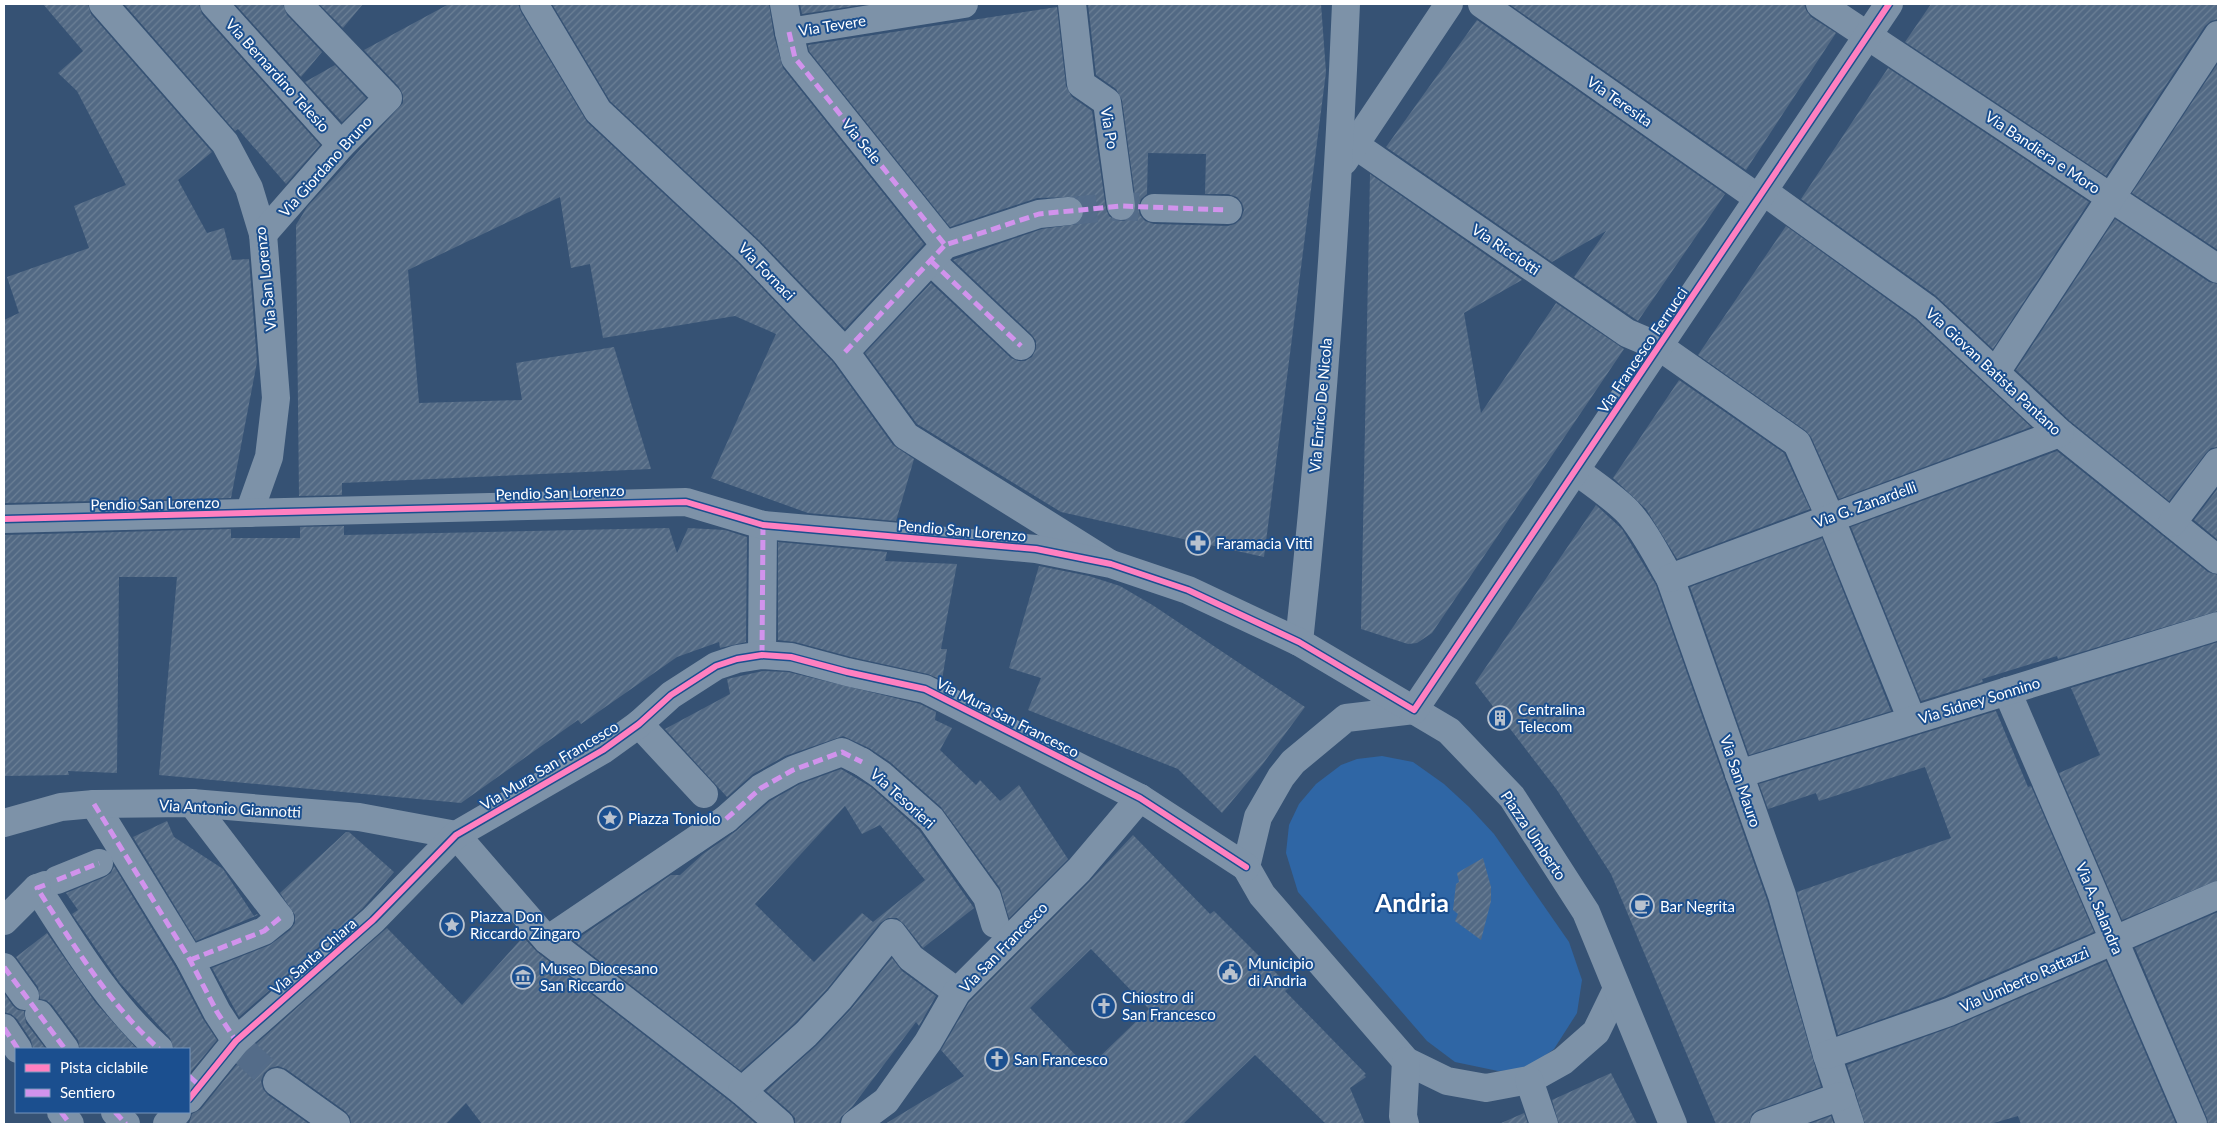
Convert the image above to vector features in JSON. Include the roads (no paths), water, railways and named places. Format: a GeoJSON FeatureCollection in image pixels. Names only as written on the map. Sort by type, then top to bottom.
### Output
{"type":"FeatureCollection","features":[{"type":"Feature","properties":{"kind":"street","name":"Via San Lorenzo"},"geometry":{"type":"LineString","coordinates":[[103,4],[225,143],[249,188],[263,234],[276,398],[269,457],[249,513]]}},
{"type":"Feature","properties":{"kind":"street","name":"Via Bernardino Telesio"},"geometry":{"type":"LineString","coordinates":[[214,4],[342,145]]}},
{"type":"Feature","properties":{"kind":"street","name":"Via Giordano Bruno"},"geometry":{"type":"LineString","coordinates":[[263,234],[342,145],[388,98],[298,4]]}},
{"type":"Feature","properties":{"kind":"street","name":"Via Fornaci"},"geometry":{"type":"LineString","coordinates":[[534,4],[598,111],[749,252],[845,352],[906,436],[1111,564]]}},
{"type":"Feature","properties":{"kind":"street","name":"Via Sele"},"geometry":{"type":"LineString","coordinates":[[784,4],[795,58],[938,253],[1021,346]]}},
{"type":"Feature","properties":{"kind":"street","name":"Via Tevere"},"geometry":{"type":"LineString","coordinates":[[789,32],[964,4]]}},
{"type":"Feature","properties":{"kind":"street","name":"Via Po"},"geometry":{"type":"LineString","coordinates":[[1072,4],[1081,84],[1107,102],[1121,206]]}},
{"type":"Feature","properties":{"kind":"street","name":"Via Enrico De Nicola"},"geometry":{"type":"LineString","coordinates":[[1299,642],[1339,168],[1346,4]]}},
{"type":"Feature","properties":{"kind":"street"},"geometry":{"type":"LineString","coordinates":[[1339,168],[1449,4]]}},
{"type":"Feature","properties":{"kind":"street","name":"Via Teresita"},"geometry":{"type":"LineString","coordinates":[[1482,4],[1761,195]]}},
{"type":"Feature","properties":{"kind":"street","name":"Via Bandiera e Moro"},"geometry":{"type":"LineString","coordinates":[[1820,4],[2218,269]]}},
{"type":"Feature","properties":{"kind":"street","name":"Via Francesco Ferrucci"},"geometry":{"type":"LineString","coordinates":[[1414,710],[1889,4]]}},
{"type":"Feature","properties":{"kind":"street"},"geometry":{"type":"LineString","coordinates":[[1996,372],[2218,35]]}},
{"type":"Feature","properties":{"kind":"street","name":"Via Ricciotti"},"geometry":{"type":"LineString","coordinates":[[1354,145],[1628,333],[1660,347],[1797,443],[1830,517],[1912,720]]}},
{"type":"Feature","properties":{"kind":"street","name":"Via Giovan Batista Pantano"},"geometry":{"type":"LineString","coordinates":[[1761,195],[1926,308],[2060,432],[2218,560]]}},
{"type":"Feature","properties":{"kind":"street"},"geometry":{"type":"LineString","coordinates":[[1154,208],[1228,210]]}},
{"type":"Feature","properties":{"kind":"street"},"geometry":{"type":"LineString","coordinates":[[845,352],[938,253],[1038,214],[1069,211]]}},
{"type":"Feature","properties":{"kind":"street","name":"Via G. Zanardelli"},"geometry":{"type":"LineString","coordinates":[[1670,578],[2060,432]]}},
{"type":"Feature","properties":{"kind":"street"},"geometry":{"type":"LineString","coordinates":[[2172,523],[2218,462]]}},
{"type":"Feature","properties":{"kind":"street","name":"Via San Mauro"},"geometry":{"type":"LineString","coordinates":[[1576,471],[1604,491],[1629,514],[1670,578],[1782,895],[1827,1055],[1850,1124]]}},
{"type":"Feature","properties":{"kind":"street","name":"Pendio San Lorenzo"},"geometry":{"type":"LineString","coordinates":[[4,519],[686,502],[763,525],[1036,549],[1111,564]]}},
{"type":"Feature","properties":{"kind":"street"},"geometry":{"type":"LineString","coordinates":[[762,655],[763,525]]}},
{"type":"Feature","properties":{"kind":"street","name":"Piazza Umberto"},"geometry":{"type":"LineString","coordinates":[[1111,564],[1188,590],[1299,642],[1449,731],[1512,797],[1586,912],[1673,1124]]}},
{"type":"Feature","properties":{"kind":"street","name":"Via Sidney Sonnino"},"geometry":{"type":"LineString","coordinates":[[1739,774],[2218,626]]}},
{"type":"Feature","properties":{"kind":"street","name":"Via Mura San Francesco"},"geometry":{"type":"LineString","coordinates":[[456,835],[603,750],[639,724],[671,695],[716,666],[737,659],[762,655],[791,657],[847,672],[925,689],[1140,798],[1246,867]]}},
{"type":"Feature","properties":{"kind":"street","name":"Via A. Salandra"},"geometry":{"type":"LineString","coordinates":[[2007,691],[2193,1124]]}},
{"type":"Feature","properties":{"kind":"street"},"geometry":{"type":"LineString","coordinates":[[1414,710],[1346,718],[1299,757],[1281,777],[1258,817],[1246,867],[1262,895],[1406,1061],[1447,1081],[1486,1088],[1529,1080],[1563,1061],[1596,1032],[1617,989]]}},
{"type":"Feature","properties":{"kind":"street"},"geometry":{"type":"LineString","coordinates":[[639,724],[704,794]]}},
{"type":"Feature","properties":{"kind":"street","name":"Via Tesorieri"},"geometry":{"type":"LineString","coordinates":[[547,940],[726,819],[761,788],[815,761],[842,752],[862,762],[881,775],[931,819],[988,896],[995,924]]}},
{"type":"Feature","properties":{"kind":"street","name":"Via San Francesco"},"geometry":{"type":"LineString","coordinates":[[855,1124],[886,1101],[928,1042],[958,992],[1079,870],[1140,798]]}},
{"type":"Feature","properties":{"kind":"street"},"geometry":{"type":"LineString","coordinates":[[190,960],[264,930],[280,918],[192,803]]}},
{"type":"Feature","properties":{"kind":"street","name":"Via Antonio Giannotti"},"geometry":{"type":"LineString","coordinates":[[4,823],[61,807],[94,804],[192,803],[359,817],[456,835]]}},
{"type":"Feature","properties":{"kind":"street"},"geometry":{"type":"LineString","coordinates":[[94,804],[112,858],[190,960],[217,1012],[239,1046]]}},
{"type":"Feature","properties":{"kind":"street"},"geometry":{"type":"LineString","coordinates":[[456,835],[547,940],[742,1091],[780,1124]]}},
{"type":"Feature","properties":{"kind":"street","name":"Via Santa Chiara"},"geometry":{"type":"LineString","coordinates":[[192,1087],[239,1046],[373,920],[456,835]]}},
{"type":"Feature","properties":{"kind":"street"},"geometry":{"type":"LineString","coordinates":[[4,921],[46,884],[112,858]]}},
{"type":"Feature","properties":{"kind":"street"},"geometry":{"type":"LineString","coordinates":[[46,884],[81,956],[151,1047]]}},
{"type":"Feature","properties":{"kind":"street","name":"Via Umberto Rattazzi"},"geometry":{"type":"LineString","coordinates":[[1827,1055],[1949,1012],[2218,895]]}},
{"type":"Feature","properties":{"kind":"street"},"geometry":{"type":"LineString","coordinates":[[742,1091],[806,1034],[839,999],[892,933],[911,958],[958,992]]}},
{"type":"Feature","properties":{"kind":"street"},"geometry":{"type":"LineString","coordinates":[[4,967],[64,1048]]}},
{"type":"Feature","properties":{"kind":"street"},"geometry":{"type":"LineString","coordinates":[[4,1028],[17,1048]]}},
{"type":"Feature","properties":{"kind":"street"},"geometry":{"type":"LineString","coordinates":[[1406,1061],[1404,1116],[1406,1124]]}},
{"type":"Feature","properties":{"kind":"street"},"geometry":{"type":"LineString","coordinates":[[1529,1080],[1544,1124]]}},
{"type":"Feature","properties":{"kind":"street"},"geometry":{"type":"LineString","coordinates":[[278,1082],[336,1124]]}},
{"type":"Feature","properties":{"kind":"street"},"geometry":{"type":"LineString","coordinates":[[1764,1124],[1841,1096]]}},
{"type":"Feature","properties":{"kind":"street"},"geometry":{"type":"LineString","coordinates":[[62,1113],[70,1124]]}},
{"type":"Feature","properties":{"kind":"street"},"geometry":{"type":"LineString","coordinates":[[116,1113],[126,1124]]}},
{"type":"Feature","properties":{"kind":"street"},"geometry":{"type":"LineString","coordinates":[[167,1124],[177,1113]]}},
{"type":"Feature","properties":{"kind":"tunnel"},"geometry":{"type":"LineString","coordinates":[[1069,211],[1121,206],[1154,208]]}},
{"type":"Feature","properties":{"kind":"tunnel"},"geometry":{"type":"LineString","coordinates":[[243,1051],[277,1082]]}},
{"type":"Feature","properties":{"kind":"place","name":"Faramacia Vitti"},"geometry":{"type":"Point","coordinates":[1198,543]}},
{"type":"Feature","properties":{"kind":"place","name":"Centralina Telecom"},"geometry":{"type":"Point","coordinates":[1500,718]}},
{"type":"Feature","properties":{"kind":"place","name":"Piazza Toniolo"},"geometry":{"type":"Point","coordinates":[610,818]}},
{"type":"Feature","properties":{"kind":"place","name":"Bar Negrita"},"geometry":{"type":"Point","coordinates":[1642,906]}},
{"type":"Feature","properties":{"kind":"place","name":"Piazza Don Riccardo Zingaro"},"geometry":{"type":"Point","coordinates":[452,925]}},
{"type":"Feature","properties":{"kind":"place","name":"Municipio di Andria"},"geometry":{"type":"Point","coordinates":[1230,972]}},
{"type":"Feature","properties":{"kind":"place","name":"Museo Diocesano San Riccardo"},"geometry":{"type":"Point","coordinates":[523,977]}},
{"type":"Feature","properties":{"kind":"place","name":"Chiostro di San Francesco"},"geometry":{"type":"Point","coordinates":[1104,1006]}},
{"type":"Feature","properties":{"kind":"place","name":"San Francesco"},"geometry":{"type":"Point","coordinates":[997,1059]}},
{"type":"Feature","properties":{"kind":"district","name":"Andria"},"geometry":{"type":"Point","coordinates":[1412,902]}}]}
